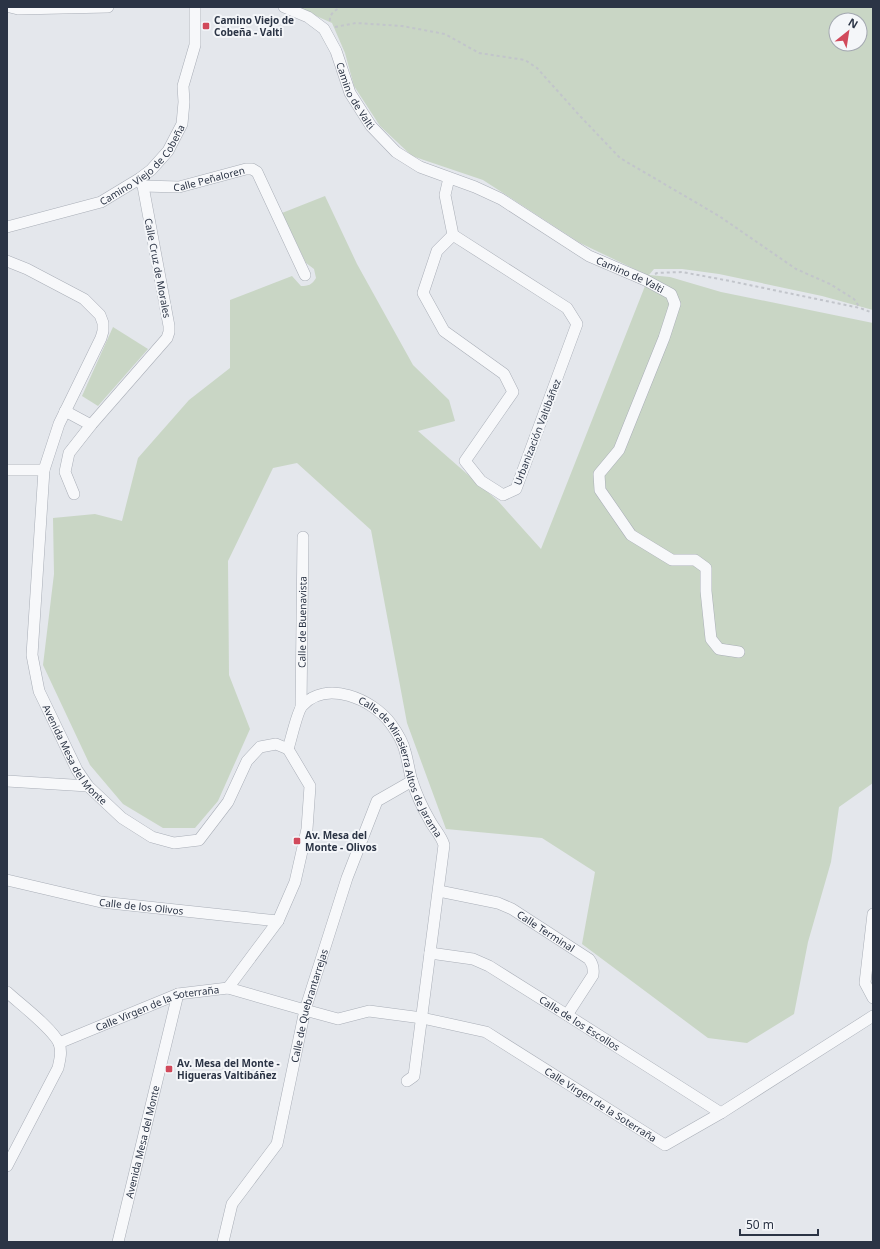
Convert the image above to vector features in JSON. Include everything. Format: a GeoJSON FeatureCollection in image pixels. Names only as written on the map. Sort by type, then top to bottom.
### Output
{"type":"FeatureCollection","features":[{"type":"Feature","properties":{"kind":"street"},"geometry":{"type":"LineString","coordinates":[[10,7],[18,9],[108,7]]}},
{"type":"Feature","properties":{"kind":"street","name":"Camino Viejo de Cobeña"},"geometry":{"type":"LineString","coordinates":[[7,227],[101,202],[141,183],[168,151],[182,124],[184,102],[183,86],[195,45],[195,7]]}},
{"type":"Feature","properties":{"kind":"street","name":"Camino de Valti"},"geometry":{"type":"LineString","coordinates":[[284,7],[308,17],[328,29],[350,93],[371,126],[396,152],[420,167],[475,187],[501,199],[589,256],[645,280],[671,294],[675,304],[664,338],[619,450],[599,474],[600,490],[632,535],[672,560],[695,560],[706,568],[706,591],[711,639],[719,649],[739,652]]}},
{"type":"Feature","properties":{"kind":"street","name":"Calle Peñaloren"},"geometry":{"type":"LineString","coordinates":[[141,183],[179,187],[246,169],[257,172],[305,276]]}},
{"type":"Feature","properties":{"kind":"street"},"geometry":{"type":"LineString","coordinates":[[449,178],[445,195],[453,236]]}},
{"type":"Feature","properties":{"kind":"street","name":"Calle Cruz de Morales"},"geometry":{"type":"LineString","coordinates":[[74,494],[66,472],[69,453],[91,425],[167,338],[169,332],[141,183]]}},
{"type":"Feature","properties":{"kind":"street","name":"Urbanización Valtibáñez"},"geometry":{"type":"LineString","coordinates":[[453,236],[568,308],[577,324],[516,489],[503,495],[481,481],[465,461],[514,392],[504,374],[444,331],[423,293],[437,251],[453,236]]}},
{"type":"Feature","properties":{"kind":"street","name":"Avenida Mesa del Monte"},"geometry":{"type":"LineString","coordinates":[[7,261],[84,299],[100,315],[103,323],[101,338],[58,424],[44,470],[32,655],[39,691],[77,770],[88,786],[122,818],[152,838],[174,843],[199,840],[228,802],[247,761],[260,747],[276,744],[288,749]]}},
{"type":"Feature","properties":{"kind":"street"},"geometry":{"type":"LineString","coordinates":[[65,411],[91,425]]}},
{"type":"Feature","properties":{"kind":"street"},"geometry":{"type":"LineString","coordinates":[[7,470],[44,470]]}},
{"type":"Feature","properties":{"kind":"street","name":"Calle de Buenavista"},"geometry":{"type":"LineString","coordinates":[[301,707],[303,537]]}},
{"type":"Feature","properties":{"kind":"street","name":"Calle de Mirasierra Altos de Jarama"},"geometry":{"type":"LineString","coordinates":[[301,707],[308,700],[321,693],[345,694],[362,700],[380,711],[391,724],[405,749],[412,781],[429,820],[442,838],[444,845],[414,1076],[408,1081]]}},
{"type":"Feature","properties":{"kind":"street"},"geometry":{"type":"LineString","coordinates":[[228,988],[278,922],[295,882],[307,828],[310,786],[288,749],[301,707]]}},
{"type":"Feature","properties":{"kind":"street"},"geometry":{"type":"LineString","coordinates":[[7,780],[88,786]]}},
{"type":"Feature","properties":{"kind":"street","name":"Calle de Quebrantarrejas"},"geometry":{"type":"LineString","coordinates":[[223,1242],[232,1204],[277,1144],[305,1010],[347,878],[377,801],[412,781]]}},
{"type":"Feature","properties":{"kind":"street","name":"Calle de los Olivos"},"geometry":{"type":"LineString","coordinates":[[7,880],[101,902],[278,922]]}},
{"type":"Feature","properties":{"kind":"street","name":"Calle Terminal"},"geometry":{"type":"LineString","coordinates":[[438,891],[498,903],[512,909],[589,959],[594,970],[593,975],[567,1015]]}},
{"type":"Feature","properties":{"kind":"street"},"geometry":{"type":"LineString","coordinates":[[873,914],[865,983],[873,998]]}},
{"type":"Feature","properties":{"kind":"street","name":"Calle de los Escollos"},"geometry":{"type":"LineString","coordinates":[[430,953],[473,959],[489,966],[721,1113]]}},
{"type":"Feature","properties":{"kind":"street","name":"Calle Virgen de la Soterraña"},"geometry":{"type":"LineString","coordinates":[[59,1044],[178,994],[228,988],[338,1019],[369,1011],[422,1018],[486,1032],[665,1145],[721,1113],[873,1016]]}},
{"type":"Feature","properties":{"kind":"street"},"geometry":{"type":"LineString","coordinates":[[7,992],[53,1033],[59,1044],[61,1054],[58,1068],[7,1166]]}},
{"type":"Feature","properties":{"kind":"street","name":"Avenida Mesa del Monte"},"geometry":{"type":"LineString","coordinates":[[118,1242],[178,994]]}},
{"type":"Feature","properties":{"kind":"path"},"geometry":{"type":"LineString","coordinates":[[340,7],[332,12],[328,29],[356,23],[402,26],[445,34],[479,53],[525,60],[537,68],[620,158],[719,216],[796,269],[830,284],[854,299],[860,308]]}},
{"type":"Feature","properties":{"kind":"path"},"geometry":{"type":"LineString","coordinates":[[645,280],[657,273],[682,272],[730,280],[860,308],[873,313]]}},
{"type":"Feature","properties":{"kind":"green space"},"geometry":{"type":"Polygon","coordinates":[[[296,7],[873,7],[873,310],[822,296],[719,274],[682,269],[654,269],[649,275],[670,277],[721,292],[873,323],[873,783],[839,807],[831,862],[808,942],[794,1014],[747,1043],[708,1038],[582,944],[595,872],[542,838],[446,829],[407,723],[371,530],[297,463],[273,468],[228,561],[229,675],[250,729],[218,801],[195,828],[163,828],[123,804],[90,765],[43,665],[54,574],[53,518],[95,514],[122,521],[138,458],[189,400],[230,368],[230,300],[292,276],[301,286],[310,285],[316,278],[314,269],[306,263],[282,213],[325,196],[357,264],[413,365],[449,400],[455,421],[418,431],[498,501],[541,549],[649,276],[580,243],[483,180],[412,156],[380,126],[354,86],[345,53],[332,23],[296,7]]]}},
{"type":"Feature","properties":{"kind":"green space"},"geometry":{"type":"Polygon","coordinates":[[[113,327],[148,349],[98,406],[82,396],[113,327]]]}},
{"type":"Feature","properties":{"kind":"place","name":"Camino Viejo de Cobeña - Valti"},"geometry":{"type":"Point","coordinates":[206,26]}},
{"type":"Feature","properties":{"kind":"place","name":"Av. Mesa del Monte - Olivos"},"geometry":{"type":"Point","coordinates":[297,841]}},
{"type":"Feature","properties":{"kind":"place","name":"Av. Mesa del Monte - Higueras Valtibáñez"},"geometry":{"type":"Point","coordinates":[169,1069]}}]}
